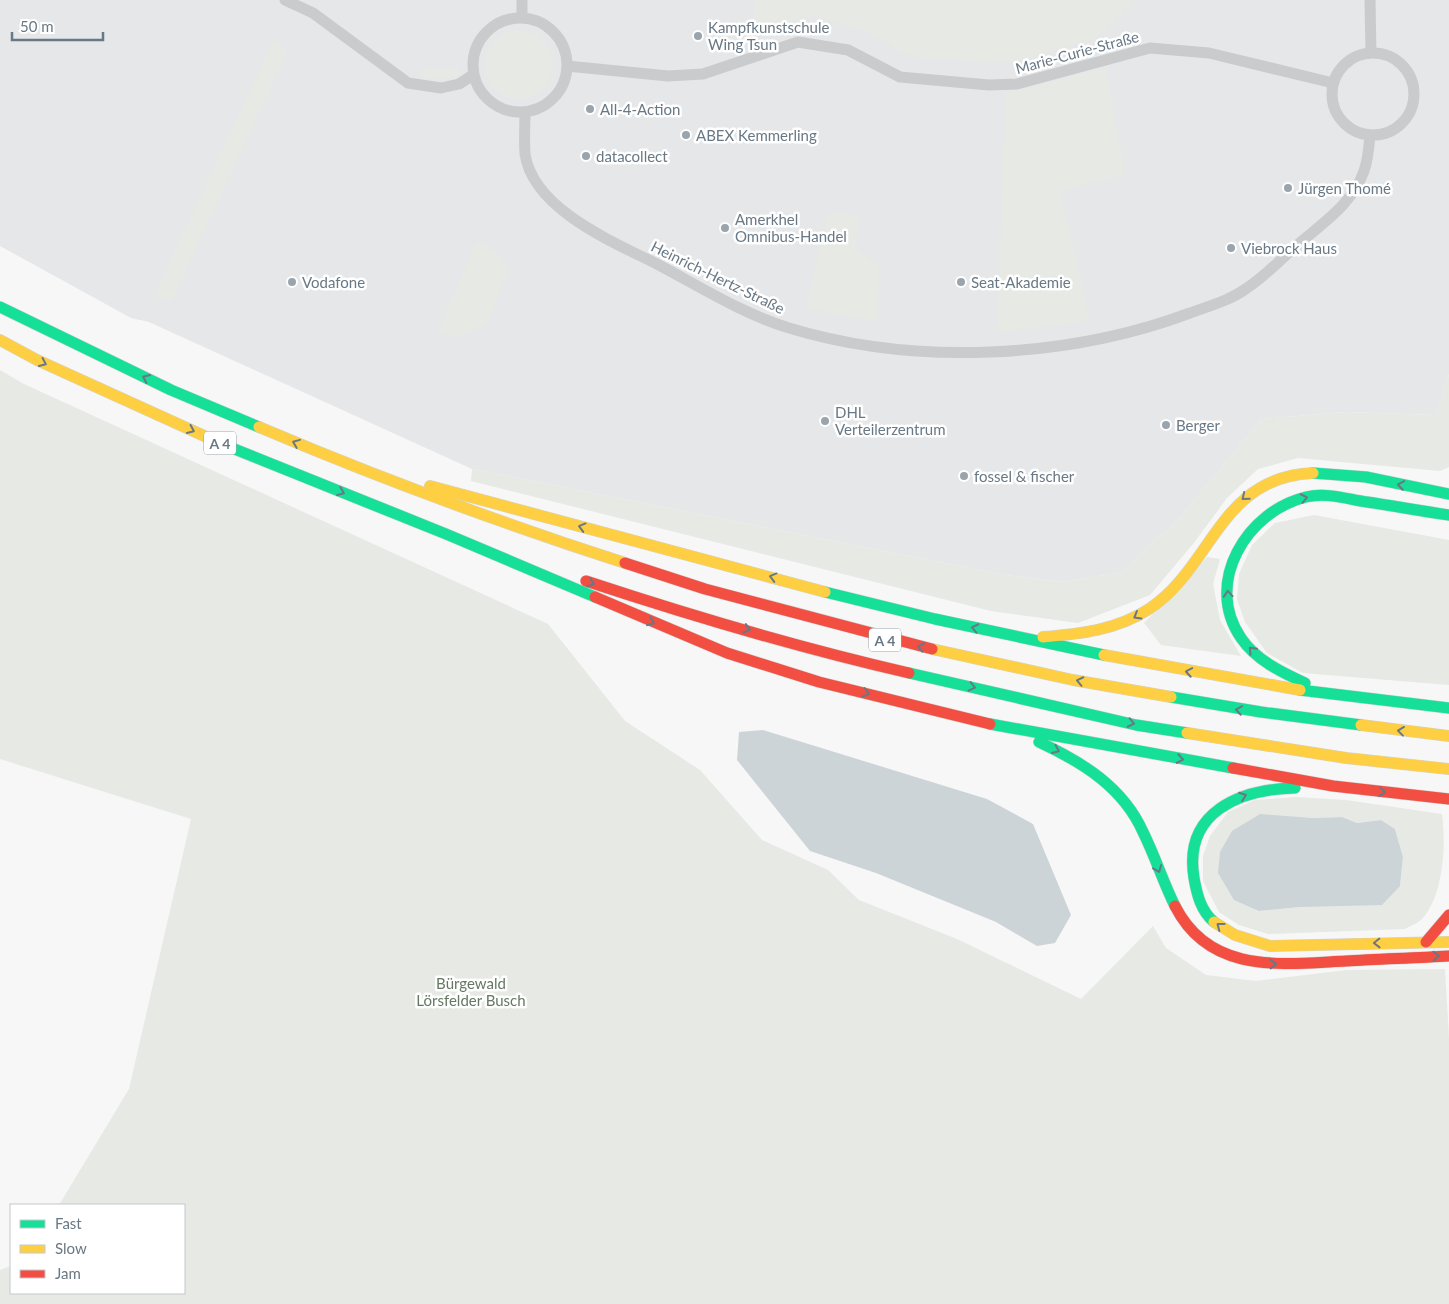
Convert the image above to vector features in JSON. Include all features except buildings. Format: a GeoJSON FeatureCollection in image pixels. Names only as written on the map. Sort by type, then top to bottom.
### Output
{"type":"FeatureCollection","features":[{"type":"Feature","properties":{"kind":"highway","name":"A 4"},"geometry":{"type":"LineString","coordinates":[[0,307],[70,343],[204,405],[454,508],[645,572],[875,638],[1144,695],[1294,718],[1449,736]]}},
{"type":"Feature","properties":{"kind":"highway","name":"A 4"},"geometry":{"type":"LineString","coordinates":[[0,340],[37,360],[223,445],[446,534],[643,600],[849,659],[1136,725],[1346,758],[1449,768]]}},
{"type":"Feature","properties":{"kind":"highway"},"geometry":{"type":"LineString","coordinates":[[341,461],[598,532],[920,616],[1090,654],[1238,681],[1449,708]]}},
{"type":"Feature","properties":{"kind":"highway"},"geometry":{"type":"LineString","coordinates":[[1023,638],[1094,632],[1113,627],[1145,612],[1177,584],[1230,511],[1243,498],[1257,488],[1285,476],[1315,472],[1343,474],[1449,494]]}},
{"type":"Feature","properties":{"kind":"highway"},"geometry":{"type":"LineString","coordinates":[[1341,695],[1282,673],[1254,653],[1243,640],[1234,626],[1227,592],[1228,576],[1239,547],[1255,524],[1267,514],[1282,504],[1308,496],[1342,498],[1449,515]]}},
{"type":"Feature","properties":{"kind":"highway"},"geometry":{"type":"LineString","coordinates":[[446,534],[727,653],[819,682],[1011,730],[1333,786],[1449,799]]}},
{"type":"Feature","properties":{"kind":"highway"},"geometry":{"type":"LineString","coordinates":[[1011,730],[1069,756],[1109,785],[1132,811],[1167,894],[1181,920],[1204,944],[1227,956],[1262,964],[1449,956]]}},
{"type":"Feature","properties":{"kind":"highway"},"geometry":{"type":"LineString","coordinates":[[1333,786],[1271,788],[1242,796],[1220,807],[1206,821],[1197,838],[1191,862],[1196,890],[1204,913],[1220,928],[1242,940],[1270,946],[1449,942]]}},
{"type":"Feature","properties":{"kind":"highway"},"geometry":{"type":"LineString","coordinates":[[1426,942],[1449,916]]}},
{"type":"Feature","properties":{"kind":"street"},"geometry":{"type":"LineString","coordinates":[[285,0],[313,13],[408,83],[441,88],[459,84],[473,75]]}},
{"type":"Feature","properties":{"kind":"street"},"geometry":{"type":"LineString","coordinates":[[522,0],[522,17]]}},
{"type":"Feature","properties":{"kind":"street"},"geometry":{"type":"LineString","coordinates":[[1370,0],[1371,54]]}},
{"type":"Feature","properties":{"kind":"street"},"geometry":{"type":"LineString","coordinates":[[522,17],[537,20],[559,38],[565,51],[567,66],[565,79],[559,91],[544,105],[525,112],[511,111],[498,107],[487,99],[478,88],[473,75],[472,61],[476,46],[483,34],[501,22],[522,17]]}},
{"type":"Feature","properties":{"kind":"street","name":"Marie-Curie-Straße"},"geometry":{"type":"LineString","coordinates":[[567,66],[668,76],[703,74],[798,42],[848,50],[900,77],[989,85],[1017,84],[1150,48],[1208,53],[1334,83]]}},
{"type":"Feature","properties":{"kind":"street"},"geometry":{"type":"LineString","coordinates":[[1371,54],[1384,55],[1396,61],[1406,70],[1412,82],[1414,94],[1412,108],[1405,119],[1396,128],[1384,134],[1370,135],[1353,130],[1340,118],[1332,95],[1334,83],[1339,72],[1347,62],[1358,56],[1371,54]]}},
{"type":"Feature","properties":{"kind":"street","name":"Heinrich-Hertz-Straße"},"geometry":{"type":"LineString","coordinates":[[525,112],[526,156],[535,182],[551,201],[589,228],[757,316],[787,327],[849,344],[912,351],[991,352],[1064,345],[1158,325],[1222,302],[1246,289],[1348,201],[1364,171],[1370,135]]}},
{"type":"Feature","properties":{"kind":"shaded area"},"geometry":{"type":"Polygon","coordinates":[[[0,0],[1449,0],[1449,374],[1436,415],[1346,412],[1262,419],[1171,528],[1156,538],[1123,572],[1064,582],[1005,575],[472,469],[149,322],[131,318],[0,246],[0,0]]]}},
{"type":"Feature","properties":{"kind":"shaded area"},"geometry":{"type":"Polygon","coordinates":[[[763,730],[987,799],[1033,824],[1071,915],[1055,943],[1037,946],[996,922],[876,873],[810,851],[737,760],[739,732],[763,730]]]}},
{"type":"Feature","properties":{"kind":"shaded area"},"geometry":{"type":"Polygon","coordinates":[[[1260,814],[1311,818],[1342,817],[1357,823],[1381,820],[1395,829],[1403,857],[1400,886],[1382,905],[1300,907],[1259,911],[1234,900],[1218,873],[1220,852],[1232,831],[1260,814]]]}},
{"type":"Feature","properties":{"kind":"green space"},"geometry":{"type":"Polygon","coordinates":[[[759,0],[1134,0],[1095,39],[1010,63],[912,57],[867,32],[816,16],[766,26],[754,22],[754,4],[759,0]]]}},
{"type":"Feature","properties":{"kind":"green space"},"geometry":{"type":"Polygon","coordinates":[[[519,31],[532,34],[543,41],[550,52],[553,65],[550,78],[543,89],[532,96],[519,99],[506,96],[495,89],[488,78],[485,65],[488,52],[495,41],[506,34],[519,31]]]}},
{"type":"Feature","properties":{"kind":"green space"},"geometry":{"type":"Polygon","coordinates":[[[273,42],[288,50],[171,302],[155,294],[273,42]]]}},
{"type":"Feature","properties":{"kind":"green space"},"geometry":{"type":"Polygon","coordinates":[[[460,68],[460,76],[441,79],[422,77],[424,69],[460,68]]]}},
{"type":"Feature","properties":{"kind":"green space"},"geometry":{"type":"Polygon","coordinates":[[[1106,68],[1125,174],[1060,191],[1090,321],[997,332],[1006,93],[1106,68]]]}},
{"type":"Feature","properties":{"kind":"green space"},"geometry":{"type":"Polygon","coordinates":[[[828,213],[860,215],[855,249],[879,265],[877,322],[806,308],[828,213]]]}},
{"type":"Feature","properties":{"kind":"green space"},"geometry":{"type":"Polygon","coordinates":[[[476,242],[496,251],[509,269],[487,324],[456,338],[438,332],[476,242]]]}},
{"type":"Feature","properties":{"kind":"green space","name":"Bürgewald Lörsfelder Busch"},"geometry":{"type":"Polygon","coordinates":[[[0,370],[24,384],[548,624],[625,721],[700,770],[762,840],[828,870],[859,900],[957,939],[1081,999],[1153,926],[1166,948],[1206,975],[1256,981],[1347,970],[1445,969],[1449,1038],[1449,1304],[0,1304],[0,1270],[10,1266],[10,1294],[185,1294],[185,1204],[60,1204],[129,1089],[191,819],[0,759],[0,370]]]}},
{"type":"Feature","properties":{"kind":"green space"},"geometry":{"type":"Polygon","coordinates":[[[1449,374],[1449,467],[1440,471],[1298,458],[1258,469],[1227,498],[1193,544],[1150,595],[1078,623],[991,611],[471,481],[472,469],[1005,575],[1064,582],[1123,572],[1156,538],[1171,528],[1262,419],[1346,412],[1436,415],[1449,374]]]}},
{"type":"Feature","properties":{"kind":"green space"},"geometry":{"type":"Polygon","coordinates":[[[1314,515],[1449,540],[1449,685],[1303,673],[1267,653],[1245,622],[1237,599],[1239,574],[1252,545],[1275,523],[1314,515]]]}},
{"type":"Feature","properties":{"kind":"green space"},"geometry":{"type":"Polygon","coordinates":[[[1207,557],[1220,559],[1213,584],[1220,620],[1241,656],[1161,645],[1144,623],[1207,557]]]}},
{"type":"Feature","properties":{"kind":"green space"},"geometry":{"type":"Polygon","coordinates":[[[1295,797],[1346,800],[1442,814],[1444,840],[1442,869],[1435,897],[1429,909],[1422,919],[1405,929],[1268,934],[1239,925],[1219,912],[1203,881],[1203,856],[1210,836],[1228,812],[1255,800],[1295,797]],[[1342,817],[1311,818],[1259,911],[1300,907],[1400,886],[1403,857],[1395,829],[1381,820],[1357,823],[1342,817]]]}},
{"type":"Feature","properties":{"kind":"traffic: fast"},"geometry":{"type":"LineString","coordinates":[[0,307],[171,390],[259,427]]}},
{"type":"Feature","properties":{"kind":"traffic: fast"},"geometry":{"type":"LineString","coordinates":[[222,444],[446,534],[595,597]]}},
{"type":"Feature","properties":{"kind":"traffic: fast"},"geometry":{"type":"LineString","coordinates":[[1313,473],[1366,477],[1449,494]]}},
{"type":"Feature","properties":{"kind":"traffic: fast"},"geometry":{"type":"LineString","coordinates":[[1305,683],[1278,670],[1254,653],[1241,638],[1230,617],[1227,595],[1229,573],[1237,552],[1249,533],[1266,517],[1285,505],[1306,497],[1321,495],[1449,515]]}},
{"type":"Feature","properties":{"kind":"traffic: fast"},"geometry":{"type":"LineString","coordinates":[[825,592],[935,619],[1104,655]]}},
{"type":"Feature","properties":{"kind":"traffic: fast"},"geometry":{"type":"LineString","coordinates":[[909,673],[1136,725],[1187,733]]}},
{"type":"Feature","properties":{"kind":"traffic: fast"},"geometry":{"type":"LineString","coordinates":[[1300,690],[1449,708]]}},
{"type":"Feature","properties":{"kind":"traffic: fast"},"geometry":{"type":"LineString","coordinates":[[1171,697],[1261,712],[1361,725]]}},
{"type":"Feature","properties":{"kind":"traffic: fast"},"geometry":{"type":"LineString","coordinates":[[990,724],[1233,768]]}},
{"type":"Feature","properties":{"kind":"traffic: fast"},"geometry":{"type":"LineString","coordinates":[[1039,742],[1086,767],[1113,789],[1124,802],[1135,816],[1143,832],[1175,906]]}},
{"type":"Feature","properties":{"kind":"traffic: fast"},"geometry":{"type":"LineString","coordinates":[[1214,922],[1200,902],[1194,878],[1193,855],[1197,836],[1207,821],[1220,809],[1236,800],[1254,793],[1274,789],[1295,788]]}},
{"type":"Feature","properties":{"kind":"traffic: slow"},"geometry":{"type":"LineString","coordinates":[[0,340],[37,360],[222,444]]}},
{"type":"Feature","properties":{"kind":"traffic: slow"},"geometry":{"type":"LineString","coordinates":[[259,427],[440,499],[625,563]]}},
{"type":"Feature","properties":{"kind":"traffic: slow"},"geometry":{"type":"LineString","coordinates":[[1043,637],[1098,630],[1124,622],[1149,609],[1171,591],[1237,507],[1257,490],[1282,478],[1313,473]]}},
{"type":"Feature","properties":{"kind":"traffic: slow"},"geometry":{"type":"LineString","coordinates":[[430,486],[825,592]]}},
{"type":"Feature","properties":{"kind":"traffic: slow"},"geometry":{"type":"LineString","coordinates":[[932,649],[1073,680],[1171,697]]}},
{"type":"Feature","properties":{"kind":"traffic: slow"},"geometry":{"type":"LineString","coordinates":[[1104,655],[1300,690]]}},
{"type":"Feature","properties":{"kind":"traffic: slow"},"geometry":{"type":"LineString","coordinates":[[1361,725],[1449,736]]}},
{"type":"Feature","properties":{"kind":"traffic: slow"},"geometry":{"type":"LineString","coordinates":[[1187,733],[1346,758],[1449,769]]}},
{"type":"Feature","properties":{"kind":"traffic: slow"},"geometry":{"type":"LineString","coordinates":[[1214,922],[1235,935],[1270,946],[1449,942]]}},
{"type":"Feature","properties":{"kind":"traffic: jam"},"geometry":{"type":"LineString","coordinates":[[625,563],[705,589],[932,649]]}},
{"type":"Feature","properties":{"kind":"traffic: jam"},"geometry":{"type":"LineString","coordinates":[[586,581],[746,631],[909,673]]}},
{"type":"Feature","properties":{"kind":"traffic: jam"},"geometry":{"type":"LineString","coordinates":[[595,597],[727,653],[819,682],[990,724]]}},
{"type":"Feature","properties":{"kind":"traffic: jam"},"geometry":{"type":"LineString","coordinates":[[1233,768],[1333,786],[1449,799]]}},
{"type":"Feature","properties":{"kind":"traffic: jam"},"geometry":{"type":"LineString","coordinates":[[1175,906],[1190,928],[1207,944],[1228,955],[1250,961],[1297,963],[1449,956]]}},
{"type":"Feature","properties":{"kind":"traffic: jam"},"geometry":{"type":"LineString","coordinates":[[1426,942],[1449,915]]}},
{"type":"Feature","properties":{"kind":"place","name":"Kampfkunstschule Wing Tsun"},"geometry":{"type":"Point","coordinates":[698,36]}},
{"type":"Feature","properties":{"kind":"place","name":"All-4-Action"},"geometry":{"type":"Point","coordinates":[590,109]}},
{"type":"Feature","properties":{"kind":"place","name":"ABEX Kemmerling"},"geometry":{"type":"Point","coordinates":[686,135]}},
{"type":"Feature","properties":{"kind":"place","name":"datacollect"},"geometry":{"type":"Point","coordinates":[586,156]}},
{"type":"Feature","properties":{"kind":"place","name":"Jürgen Thomé"},"geometry":{"type":"Point","coordinates":[1288,188]}},
{"type":"Feature","properties":{"kind":"place","name":"Amerkhel Omnibus-Handel"},"geometry":{"type":"Point","coordinates":[725,228]}},
{"type":"Feature","properties":{"kind":"place","name":"Viebrock Haus"},"geometry":{"type":"Point","coordinates":[1231,248]}},
{"type":"Feature","properties":{"kind":"place","name":"Vodafone"},"geometry":{"type":"Point","coordinates":[292,282]}},
{"type":"Feature","properties":{"kind":"place","name":"Seat-Akademie"},"geometry":{"type":"Point","coordinates":[961,282]}},
{"type":"Feature","properties":{"kind":"place","name":"DHL Verteilerzentrum"},"geometry":{"type":"Point","coordinates":[825,421]}},
{"type":"Feature","properties":{"kind":"place","name":"Berger"},"geometry":{"type":"Point","coordinates":[1166,425]}},
{"type":"Feature","properties":{"kind":"place","name":"fossel & fischer"},"geometry":{"type":"Point","coordinates":[964,476]}}]}
